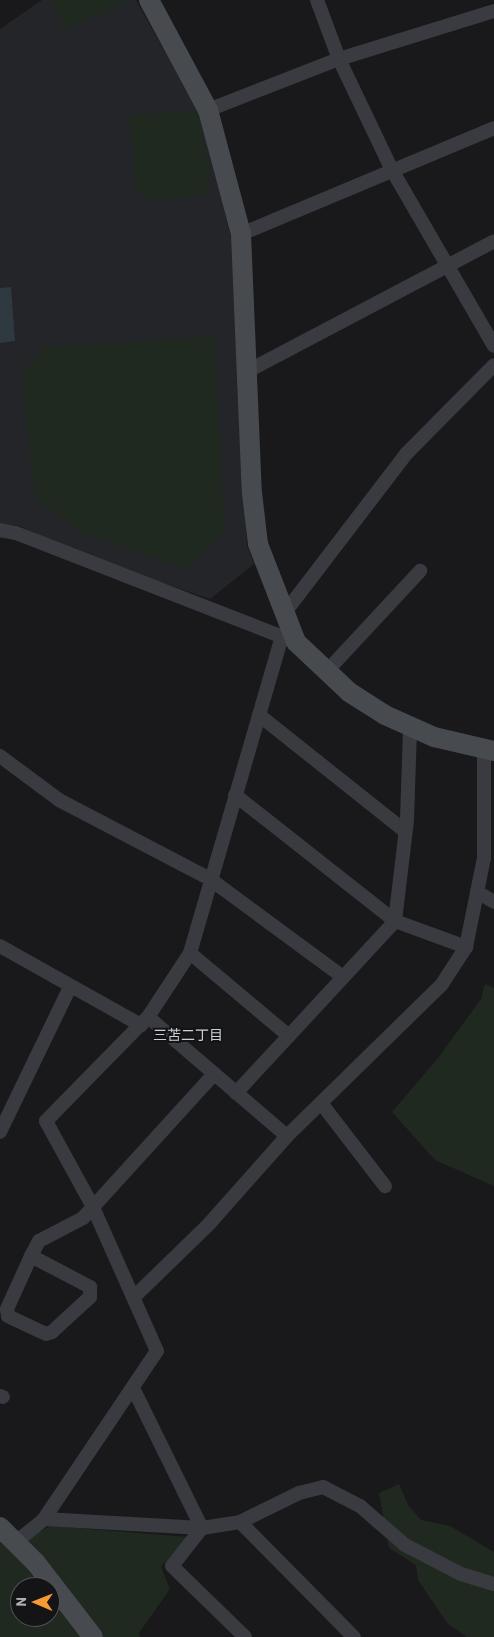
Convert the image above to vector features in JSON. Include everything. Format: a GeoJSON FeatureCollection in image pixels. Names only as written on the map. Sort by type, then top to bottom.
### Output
{"type":"FeatureCollection","features":[{"type":"Feature","properties":{"kind":"street"},"geometry":{"type":"LineString","coordinates":[[16,1542],[44,1519],[157,1350],[135,1296],[93,1207],[46,1120],[145,1021],[190,953],[259,715],[289,639],[286,612],[258,544],[246,372],[241,234],[208,110],[148,0]]}},
{"type":"Feature","properties":{"kind":"street"},"geometry":{"type":"LineString","coordinates":[[317,0],[339,59],[392,170],[494,346]]}},
{"type":"Feature","properties":{"kind":"street"},"geometry":{"type":"LineString","coordinates":[[208,110],[339,59],[494,11]]}},
{"type":"Feature","properties":{"kind":"street"},"geometry":{"type":"LineString","coordinates":[[241,234],[494,128]]}},
{"type":"Feature","properties":{"kind":"street"},"geometry":{"type":"LineString","coordinates":[[246,372],[494,241]]}},
{"type":"Feature","properties":{"kind":"street"},"geometry":{"type":"LineString","coordinates":[[286,612],[406,454],[494,365]]}},
{"type":"Feature","properties":{"kind":"street"},"geometry":{"type":"LineString","coordinates":[[0,530],[16,533],[289,639],[349,692],[410,728],[489,750],[484,858],[466,947],[442,984],[287,1136],[209,1224],[135,1296]]}},
{"type":"Feature","properties":{"kind":"street"},"geometry":{"type":"LineString","coordinates":[[327,671],[420,571]]}},
{"type":"Feature","properties":{"kind":"street"},"geometry":{"type":"LineString","coordinates":[[259,715],[405,831]]}},
{"type":"Feature","properties":{"kind":"street"},"geometry":{"type":"LineString","coordinates":[[236,1093],[395,921],[405,831],[410,728]]}},
{"type":"Feature","properties":{"kind":"street"},"geometry":{"type":"LineString","coordinates":[[0,756],[59,800],[210,879],[343,977]]}},
{"type":"Feature","properties":{"kind":"street"},"geometry":{"type":"LineString","coordinates":[[235,795],[395,921],[466,947]]}},
{"type":"Feature","properties":{"kind":"street"},"geometry":{"type":"LineString","coordinates":[[477,892],[494,902]]}},
{"type":"Feature","properties":{"kind":"street"},"geometry":{"type":"LineString","coordinates":[[0,946],[70,986],[145,1021],[214,1074],[287,1136]]}},
{"type":"Feature","properties":{"kind":"street"},"geometry":{"type":"LineString","coordinates":[[190,953],[289,1036]]}},
{"type":"Feature","properties":{"kind":"street"},"geometry":{"type":"LineString","coordinates":[[1,1127],[70,986]]}},
{"type":"Feature","properties":{"kind":"street"},"geometry":{"type":"LineString","coordinates":[[31,1256],[90,1287],[90,1297],[52,1332],[46,1334],[8,1316],[8,1309],[31,1256],[39,1241],[83,1218],[214,1074]]}},
{"type":"Feature","properties":{"kind":"street"},"geometry":{"type":"LineString","coordinates":[[322,1103],[385,1186]]}},
{"type":"Feature","properties":{"kind":"street"},"geometry":{"type":"LineString","coordinates":[[133,1388],[202,1528]]}},
{"type":"Feature","properties":{"kind":"street"},"geometry":{"type":"LineString","coordinates":[[44,1519],[202,1528],[240,1522],[298,1493],[323,1487],[360,1506],[405,1545],[461,1574],[494,1584]]}},
{"type":"Feature","properties":{"kind":"street"},"geometry":{"type":"LineString","coordinates":[[240,1522],[354,1637]]}},
{"type":"Feature","properties":{"kind":"street"},"geometry":{"type":"LineString","coordinates":[[0,1528],[16,1542],[93,1637]]}},
{"type":"Feature","properties":{"kind":"street"},"geometry":{"type":"LineString","coordinates":[[202,1528],[172,1566],[246,1637]]}},
{"type":"Feature","properties":{"kind":"shaded area"},"geometry":{"type":"Polygon","coordinates":[[[42,0],[136,0],[199,112],[232,241],[247,545],[254,564],[210,599],[79,554],[20,526],[0,524],[0,29],[42,0]]]}},
{"type":"Feature","properties":{"kind":"shaded area"},"geometry":{"type":"Polygon","coordinates":[[[52,0],[129,0],[66,30],[52,0]]]}},
{"type":"Feature","properties":{"kind":"shaded area"},"geometry":{"type":"Polygon","coordinates":[[[197,110],[211,172],[206,195],[147,200],[136,190],[129,115],[197,110]]]}},
{"type":"Feature","properties":{"kind":"shaded area"},"geometry":{"type":"Polygon","coordinates":[[[11,287],[15,341],[0,343],[0,288],[11,287]]]}},
{"type":"Feature","properties":{"kind":"shaded area"},"geometry":{"type":"Polygon","coordinates":[[[214,336],[225,531],[185,569],[80,531],[35,497],[21,376],[41,348],[214,336]]]}},
{"type":"Feature","properties":{"kind":"shaded area"},"geometry":{"type":"Polygon","coordinates":[[[485,984],[494,988],[494,1186],[435,1160],[392,1112],[438,1058],[481,999],[485,984]]]}},
{"type":"Feature","properties":{"kind":"shaded area"},"geometry":{"type":"Polygon","coordinates":[[[399,1484],[408,1505],[421,1520],[450,1526],[494,1552],[494,1637],[467,1637],[447,1623],[418,1580],[416,1565],[389,1548],[379,1493],[399,1484]]]}},
{"type":"Feature","properties":{"kind":"shaded area"},"geometry":{"type":"Polygon","coordinates":[[[0,1524],[29,1538],[50,1526],[188,1537],[161,1567],[170,1589],[139,1633],[140,1637],[0,1637],[0,1524]]]}},
{"type":"Feature","properties":{"kind":"district","name":"三苫二丁目"},"geometry":{"type":"Point","coordinates":[188,1035]}}]}
